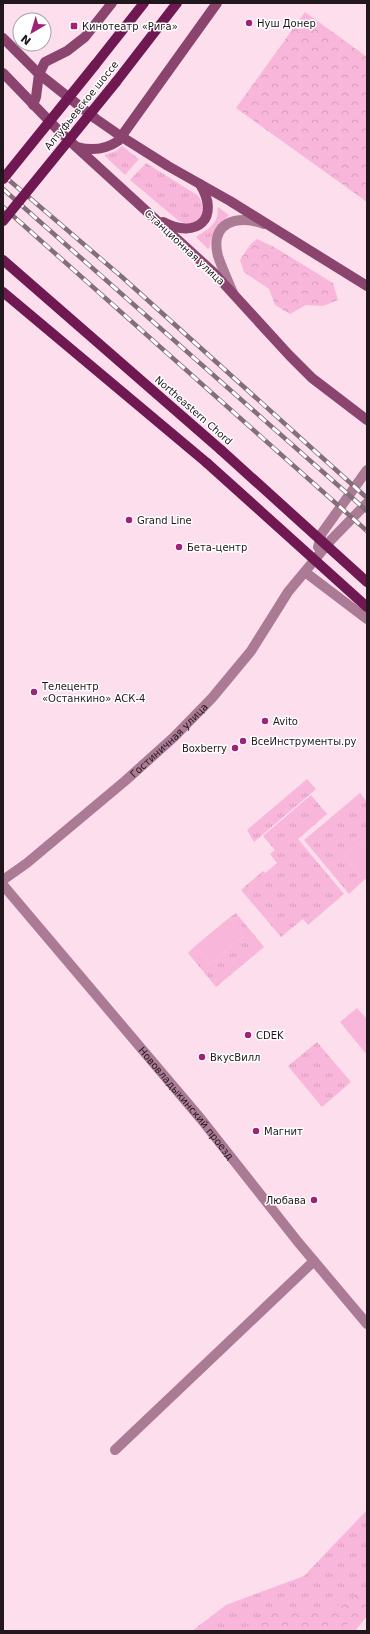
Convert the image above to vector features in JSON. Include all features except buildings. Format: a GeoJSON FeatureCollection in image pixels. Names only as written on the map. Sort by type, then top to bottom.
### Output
{"type":"FeatureCollection","features":[{"type":"Feature","properties":{"kind":"main road"},"geometry":{"type":"LineString","coordinates":[[33,105],[36,97],[39,74],[45,62],[67,50],[85,37],[112,3]]}},
{"type":"Feature","properties":{"kind":"main road","name":"Алтуфьевское шоссе"},"geometry":{"type":"LineString","coordinates":[[3,179],[96,65],[144,3]]}},
{"type":"Feature","properties":{"kind":"main road","name":"Алтуфьевское шоссе"},"geometry":{"type":"LineString","coordinates":[[3,221],[116,82],[177,3]]}},
{"type":"Feature","properties":{"kind":"main road"},"geometry":{"type":"LineString","coordinates":[[77,147],[89,150],[112,146],[122,137],[217,3]]}},
{"type":"Feature","properties":{"kind":"main road"},"geometry":{"type":"LineString","coordinates":[[3,38],[39,74],[122,137],[272,226],[367,286]]}},
{"type":"Feature","properties":{"kind":"main road","name":"Станционная улица"},"geometry":{"type":"LineString","coordinates":[[3,73],[33,105],[77,147],[214,273],[271,337],[303,369],[367,420]]}},
{"type":"Feature","properties":{"kind":"main road"},"geometry":{"type":"LineString","coordinates":[[153,217],[172,227],[181,229],[194,228],[200,224],[208,213],[209,205],[199,183]]}},
{"type":"Feature","properties":{"kind":"main road","name":"Northeastern Chord"},"geometry":{"type":"LineString","coordinates":[[3,260],[221,450],[367,582]]}},
{"type":"Feature","properties":{"kind":"main road"},"geometry":{"type":"LineString","coordinates":[[3,292],[207,463],[367,607]]}},
{"type":"Feature","properties":{"kind":"street"},"geometry":{"type":"LineString","coordinates":[[233,294],[218,256],[217,243],[222,229],[232,220],[240,219],[254,220],[272,226]]}},
{"type":"Feature","properties":{"kind":"street","name":"Гостиничная улица"},"geometry":{"type":"LineString","coordinates":[[305,572],[318,548],[322,532],[367,470]]}},
{"type":"Feature","properties":{"kind":"street","name":"Гостиничная улица"},"geometry":{"type":"LineString","coordinates":[[3,880],[27,863],[124,781],[185,726],[212,698],[251,651],[288,592],[331,540],[367,503]]}},
{"type":"Feature","properties":{"kind":"street"},"geometry":{"type":"LineString","coordinates":[[305,572],[367,619]]}},
{"type":"Feature","properties":{"kind":"street","name":"Нововладыкинский проезд"},"geometry":{"type":"LineString","coordinates":[[3,885],[201,1119],[314,1261],[367,1324]]}},
{"type":"Feature","properties":{"kind":"street"},"geometry":{"type":"LineString","coordinates":[[116,1450],[314,1261]]}},
{"type":"Feature","properties":{"kind":"green space"},"geometry":{"type":"Polygon","coordinates":[[[305,12],[367,57],[367,202],[236,108],[305,12]]]}},
{"type":"Feature","properties":{"kind":"green space"},"geometry":{"type":"Polygon","coordinates":[[[122,146],[139,159],[125,175],[104,155],[116,151],[122,146]]]}},
{"type":"Feature","properties":{"kind":"green space"},"geometry":{"type":"Polygon","coordinates":[[[146,163],[197,195],[203,206],[200,217],[196,221],[186,223],[179,221],[130,180],[146,163]]]}},
{"type":"Feature","properties":{"kind":"green space"},"geometry":{"type":"Polygon","coordinates":[[[218,207],[229,215],[216,228],[212,235],[210,247],[208,249],[196,237],[213,224],[217,217],[218,207]]]}},
{"type":"Feature","properties":{"kind":"green space"},"geometry":{"type":"Polygon","coordinates":[[[257,239],[274,247],[333,283],[338,300],[323,306],[306,305],[290,314],[275,305],[269,289],[244,272],[240,260],[250,245],[257,239]]]}},
{"type":"Feature","properties":{"kind":"green space"},"geometry":{"type":"Polygon","coordinates":[[[307,779],[316,789],[254,842],[247,830],[307,779]]]}},
{"type":"Feature","properties":{"kind":"green space"},"geometry":{"type":"Polygon","coordinates":[[[360,793],[367,802],[367,837],[344,856],[364,880],[349,894],[304,840],[360,793]]]}},
{"type":"Feature","properties":{"kind":"green space"},"geometry":{"type":"Polygon","coordinates":[[[311,795],[327,814],[298,839],[344,894],[308,925],[303,919],[281,937],[241,890],[263,871],[265,873],[277,863],[270,854],[275,850],[263,836],[311,795]]]}},
{"type":"Feature","properties":{"kind":"green space"},"geometry":{"type":"Polygon","coordinates":[[[367,837],[367,878],[364,880],[344,856],[367,837]]]}},
{"type":"Feature","properties":{"kind":"green space"},"geometry":{"type":"Polygon","coordinates":[[[236,913],[264,947],[216,987],[188,953],[195,946],[210,964],[244,936],[229,918],[236,913]]]}},
{"type":"Feature","properties":{"kind":"green space"},"geometry":{"type":"Polygon","coordinates":[[[229,918],[244,936],[210,964],[195,946],[229,918]]]}},
{"type":"Feature","properties":{"kind":"green space"},"geometry":{"type":"Polygon","coordinates":[[[357,1008],[367,1019],[367,1055],[340,1022],[357,1008]]]}},
{"type":"Feature","properties":{"kind":"green space"},"geometry":{"type":"Polygon","coordinates":[[[317,1042],[351,1082],[322,1107],[288,1066],[317,1042]]]}},
{"type":"Feature","properties":{"kind":"green space"},"geometry":{"type":"Polygon","coordinates":[[[367,1510],[367,1616],[355,1631],[192,1631],[226,1605],[304,1576],[367,1510]]]}},
{"type":"Feature","properties":{"kind":"green space"},"geometry":{"type":"Polygon","coordinates":[[[363,1592],[367,1592],[366,1610],[340,1631],[240,1631],[260,1617],[283,1609],[319,1613],[363,1592]]]}},
{"type":"Feature","properties":{"kind":"railway"},"geometry":{"type":"LineString","coordinates":[[3,175],[122,277],[367,498]]}},
{"type":"Feature","properties":{"kind":"railway"},"geometry":{"type":"LineString","coordinates":[[3,189],[367,511]]}},
{"type":"Feature","properties":{"kind":"railway"},"geometry":{"type":"LineString","coordinates":[[3,207],[367,531]]}},
{"type":"Feature","properties":{"kind":"place","name":"Нуш Донер"},"geometry":{"type":"Point","coordinates":[249,23]}},
{"type":"Feature","properties":{"kind":"place","name":"Кинотеатр «Рига»"},"geometry":{"type":"Point","coordinates":[74,26]}},
{"type":"Feature","properties":{"kind":"place","name":"Grand Line"},"geometry":{"type":"Point","coordinates":[129,520]}},
{"type":"Feature","properties":{"kind":"place","name":"Бета-центр"},"geometry":{"type":"Point","coordinates":[179,547]}},
{"type":"Feature","properties":{"kind":"place","name":"Телецентр «Останкино» АСК-4"},"geometry":{"type":"Point","coordinates":[34,692]}},
{"type":"Feature","properties":{"kind":"place","name":"Avito"},"geometry":{"type":"Point","coordinates":[265,721]}},
{"type":"Feature","properties":{"kind":"place","name":"ВсеИнструменты.ру"},"geometry":{"type":"Point","coordinates":[243,741]}},
{"type":"Feature","properties":{"kind":"place","name":"Boxberry"},"geometry":{"type":"Point","coordinates":[235,748]}},
{"type":"Feature","properties":{"kind":"place","name":"CDEK"},"geometry":{"type":"Point","coordinates":[248,1035]}},
{"type":"Feature","properties":{"kind":"place","name":"ВкусВилл"},"geometry":{"type":"Point","coordinates":[202,1057]}},
{"type":"Feature","properties":{"kind":"place","name":"Магнит"},"geometry":{"type":"Point","coordinates":[256,1131]}},
{"type":"Feature","properties":{"kind":"place","name":"Любава"},"geometry":{"type":"Point","coordinates":[314,1200]}}]}
